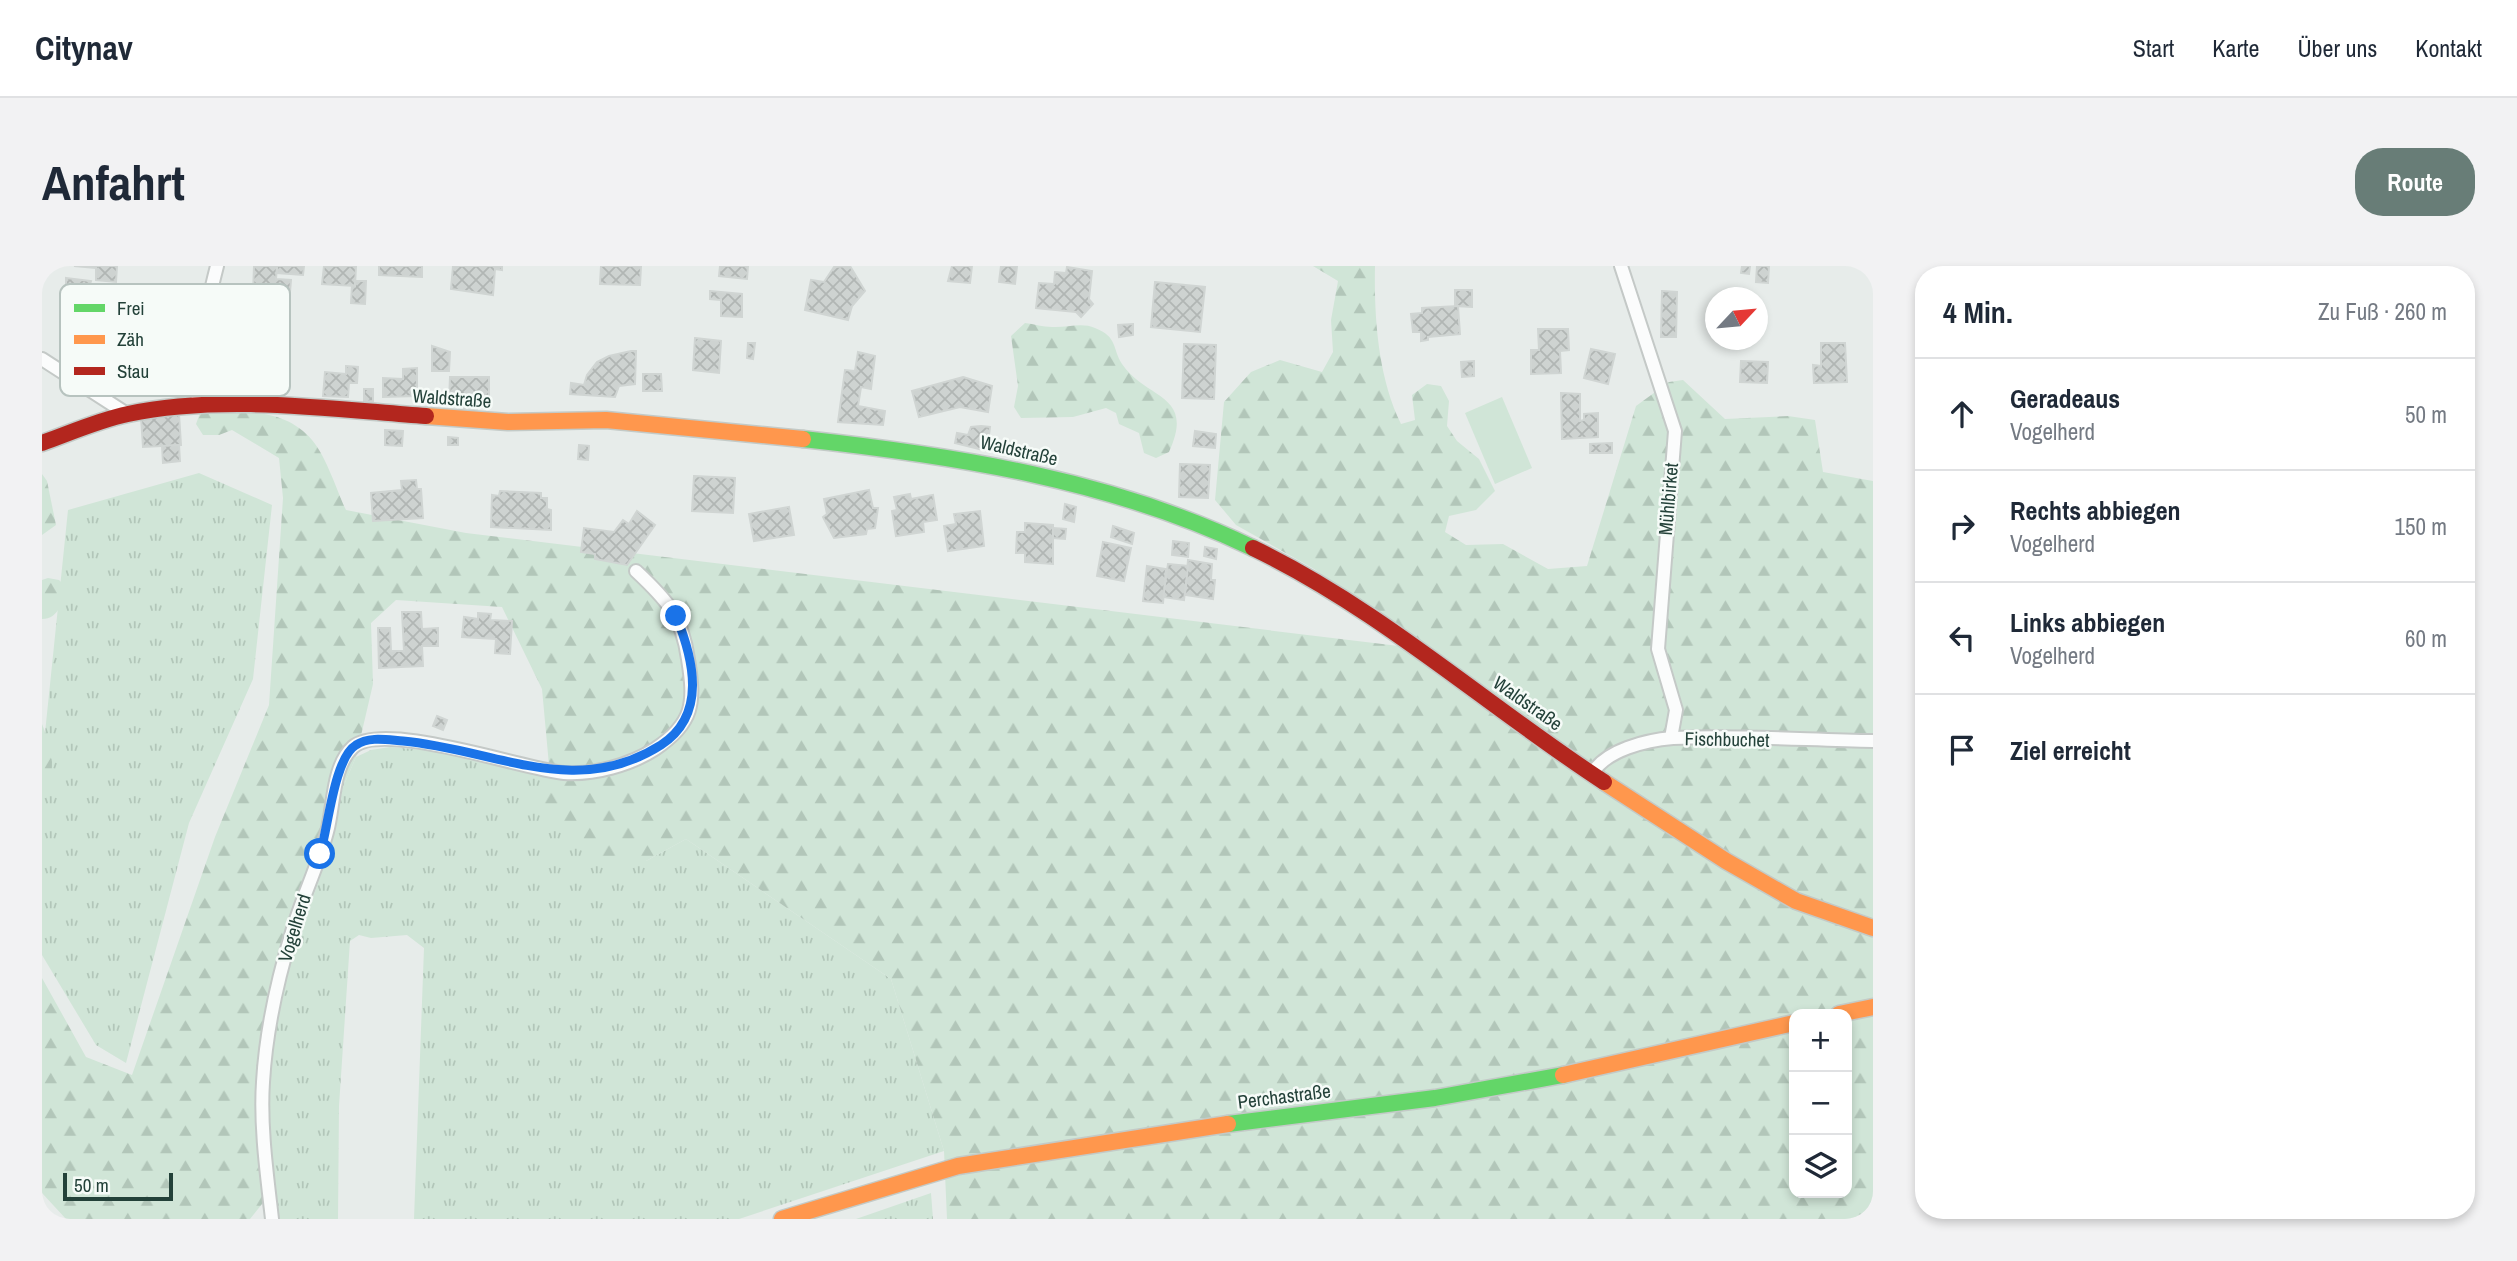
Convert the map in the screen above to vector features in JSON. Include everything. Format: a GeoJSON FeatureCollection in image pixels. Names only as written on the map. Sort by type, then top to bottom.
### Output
{"type":"FeatureCollection","features":[{"type":"Feature","properties":{"kind":"street"},"geometry":{"type":"LineString","coordinates":[[213,284],[218,266]]}},
{"type":"Feature","properties":{"kind":"street","name":"Mühlbirket"},"geometry":{"type":"LineString","coordinates":[[1621,266],[1675,431],[1664,536],[1658,649],[1676,710],[1671,738]]}},
{"type":"Feature","properties":{"kind":"street"},"geometry":{"type":"LineString","coordinates":[[42,359],[60,371]]}},
{"type":"Feature","properties":{"kind":"street"},"geometry":{"type":"LineString","coordinates":[[99,396],[127,414]]}},
{"type":"Feature","properties":{"kind":"street"},"geometry":{"type":"LineString","coordinates":[[197,396],[198,406]]}},
{"type":"Feature","properties":{"kind":"street","name":"Waldstraße"},"geometry":{"type":"LineString","coordinates":[[42,443],[127,414],[198,406],[300,407],[508,422],[606,420],[671,424],[921,452],[1023,470],[1195,520],[1299,570],[1355,606],[1592,774],[1726,861],[1796,901],[1873,928]]}},
{"type":"Feature","properties":{"kind":"street","name":"Vogelherd"},"geometry":{"type":"LineString","coordinates":[[272,1219],[262,1084],[269,1030],[289,942],[328,831],[337,780],[348,752],[366,741],[420,743],[565,773],[613,767],[650,752],[673,737],[683,726],[691,708],[692,690],[686,644],[676,616],[667,600],[636,571]]}},
{"type":"Feature","properties":{"kind":"street","name":"Fischbuchet"},"geometry":{"type":"LineString","coordinates":[[1592,774],[1598,762],[1622,751],[1671,738],[1873,741]]}},
{"type":"Feature","properties":{"kind":"street"},"geometry":{"type":"LineString","coordinates":[[1852,1011],[1873,1007]]}},
{"type":"Feature","properties":{"kind":"street","name":"Perchastraße"},"geometry":{"type":"LineString","coordinates":[[782,1219],[958,1166],[1130,1137],[1514,1085],[1789,1024]]}},
{"type":"Feature","properties":{"kind":"green space"},"geometry":{"type":"Polygon","coordinates":[[[1313,266],[1375,266],[1375,306],[1382,367],[1401,424],[1415,420],[1412,395],[1427,384],[1441,386],[1449,401],[1447,426],[1457,441],[1479,459],[1495,491],[1476,510],[1449,516],[1445,532],[1466,545],[1503,544],[1548,569],[1587,566],[1636,406],[1669,382],[1683,380],[1725,419],[1788,416],[1815,420],[1823,472],[1873,481],[1873,1219],[947,1219],[944,1151],[891,979],[686,839],[646,861],[599,861],[541,808],[550,776],[542,689],[502,607],[396,600],[371,623],[373,684],[356,757],[343,787],[325,863],[280,990],[266,1091],[274,1189],[250,1219],[66,1219],[42,1193],[42,978],[86,1057],[132,1075],[215,837],[269,705],[283,498],[279,458],[232,430],[219,435],[203,435],[196,424],[200,413],[260,413],[275,416],[301,429],[322,456],[346,510],[466,533],[1432,650],[1314,569],[1236,525],[1215,500],[1224,402],[1251,372],[1280,360],[1322,372],[1333,352],[1331,320],[1338,281],[1313,266]]]}},
{"type":"Feature","properties":{"kind":"green space"},"geometry":{"type":"Polygon","coordinates":[[[1025,323],[1049,327],[1085,325],[1108,335],[1122,364],[1132,376],[1165,399],[1172,408],[1176,418],[1176,433],[1169,452],[1156,458],[1144,453],[1139,433],[1119,424],[1116,413],[1106,408],[1073,417],[1021,418],[1014,407],[1018,386],[1011,336],[1025,323]]]}},
{"type":"Feature","properties":{"kind":"green space"},"geometry":{"type":"Polygon","coordinates":[[[1502,397],[1532,468],[1495,484],[1465,413],[1502,397]]]}},
{"type":"Feature","properties":{"kind":"green space"},"geometry":{"type":"Polygon","coordinates":[[[199,473],[272,505],[253,679],[189,823],[126,1063],[96,1045],[42,955],[42,762],[68,510],[199,473]]]}},
{"type":"Feature","properties":{"kind":"green space"},"geometry":{"type":"Polygon","coordinates":[[[42,474],[47,481],[56,525],[42,535],[42,474]]]}},
{"type":"Feature","properties":{"kind":"green space"},"geometry":{"type":"Polygon","coordinates":[[[42,580],[59,580],[65,586],[56,613],[42,619],[42,580]]]}},
{"type":"Feature","properties":{"kind":"green space"},"geometry":{"type":"Polygon","coordinates":[[[42,724],[52,767],[42,793],[42,724]]]}},
{"type":"Feature","properties":{"kind":"green space"},"geometry":{"type":"Polygon","coordinates":[[[390,747],[447,752],[550,776],[646,861],[686,839],[891,979],[944,1151],[739,1219],[414,1219],[424,948],[407,935],[371,938],[359,935],[350,941],[339,1106],[338,1219],[277,1219],[266,1091],[280,990],[325,863],[343,787],[356,757],[371,750],[390,747]]]}},
{"type":"Feature","properties":{"kind":"green space"},"geometry":{"type":"Polygon","coordinates":[[[931,1193],[933,1219],[856,1219],[931,1193]]]}},
{"type":"Feature","properties":{"kind":"building"},"geometry":{"type":"Polygon","coordinates":[[[74,266],[117,266],[116,282],[96,280],[96,268],[74,266]]]}},
{"type":"Feature","properties":{"kind":"building"},"geometry":{"type":"Polygon","coordinates":[[[254,266],[277,266],[276,279],[291,280],[290,292],[290,284],[253,284],[254,266]]]}},
{"type":"Feature","properties":{"kind":"building"},"geometry":{"type":"Polygon","coordinates":[[[277,266],[304,266],[303,275],[277,273],[277,266]]]}},
{"type":"Feature","properties":{"kind":"building"},"geometry":{"type":"Polygon","coordinates":[[[324,266],[356,266],[355,286],[322,284],[324,266]]]}},
{"type":"Feature","properties":{"kind":"building"},"geometry":{"type":"Polygon","coordinates":[[[379,266],[422,266],[422,277],[379,275],[379,266]]]}},
{"type":"Feature","properties":{"kind":"building"},"geometry":{"type":"Polygon","coordinates":[[[453,266],[502,266],[502,270],[495,269],[493,295],[451,289],[453,266]]]}},
{"type":"Feature","properties":{"kind":"building"},"geometry":{"type":"Polygon","coordinates":[[[601,266],[641,266],[640,285],[600,284],[601,266]]]}},
{"type":"Feature","properties":{"kind":"building"},"geometry":{"type":"Polygon","coordinates":[[[720,266],[748,266],[747,279],[719,276],[720,266]]]}},
{"type":"Feature","properties":{"kind":"building"},"geometry":{"type":"Polygon","coordinates":[[[850,266],[865,291],[852,306],[848,320],[805,310],[811,280],[824,282],[834,267],[850,266]]]}},
{"type":"Feature","properties":{"kind":"building"},"geometry":{"type":"Polygon","coordinates":[[[952,266],[972,266],[970,283],[948,281],[952,266]]]}},
{"type":"Feature","properties":{"kind":"building"},"geometry":{"type":"Polygon","coordinates":[[[1001,266],[1017,266],[1015,284],[999,282],[1001,266]]]}},
{"type":"Feature","properties":{"kind":"building"},"geometry":{"type":"Polygon","coordinates":[[[1742,266],[1750,266],[1749,274],[1741,273],[1742,266]]]}},
{"type":"Feature","properties":{"kind":"building"},"geometry":{"type":"Polygon","coordinates":[[[1757,266],[1769,266],[1768,283],[1756,282],[1757,266]]]}},
{"type":"Feature","properties":{"kind":"building"},"geometry":{"type":"Polygon","coordinates":[[[1067,267],[1092,271],[1089,299],[1093,304],[1081,317],[1076,312],[1036,308],[1039,283],[1054,284],[1055,272],[1066,273],[1067,267]]]}},
{"type":"Feature","properties":{"kind":"building"},"geometry":{"type":"Polygon","coordinates":[[[66,278],[91,281],[90,284],[66,284],[66,278]]]}},
{"type":"Feature","properties":{"kind":"building"},"geometry":{"type":"Polygon","coordinates":[[[355,281],[366,281],[365,304],[351,303],[352,285],[355,286],[355,281]]]}},
{"type":"Feature","properties":{"kind":"building"},"geometry":{"type":"Polygon","coordinates":[[[1155,282],[1205,287],[1200,332],[1151,327],[1155,282]]]}},
{"type":"Feature","properties":{"kind":"building"},"geometry":{"type":"Polygon","coordinates":[[[1455,290],[1472,290],[1472,307],[1455,306],[1455,290]]]}},
{"type":"Feature","properties":{"kind":"building"},"geometry":{"type":"Polygon","coordinates":[[[710,291],[742,294],[742,317],[721,316],[721,300],[710,299],[710,291]]]}},
{"type":"Feature","properties":{"kind":"building"},"geometry":{"type":"Polygon","coordinates":[[[1662,291],[1677,292],[1676,337],[1661,337],[1662,291]]]}},
{"type":"Feature","properties":{"kind":"building"},"geometry":{"type":"Polygon","coordinates":[[[1458,306],[1460,334],[1428,337],[1428,340],[1421,341],[1421,332],[1413,332],[1411,314],[1422,313],[1422,308],[1458,306]]]}},
{"type":"Feature","properties":{"kind":"building"},"geometry":{"type":"Polygon","coordinates":[[[1133,324],[1133,335],[1119,337],[1118,325],[1133,324]]]}},
{"type":"Feature","properties":{"kind":"building"},"geometry":{"type":"Polygon","coordinates":[[[1538,329],[1568,329],[1569,350],[1560,351],[1561,373],[1531,374],[1531,350],[1539,350],[1538,329]]]}},
{"type":"Feature","properties":{"kind":"building"},"geometry":{"type":"Polygon","coordinates":[[[695,338],[721,341],[719,373],[693,370],[695,338]]]}},
{"type":"Feature","properties":{"kind":"building"},"geometry":{"type":"Polygon","coordinates":[[[748,343],[755,343],[753,359],[747,358],[748,343]]]}},
{"type":"Feature","properties":{"kind":"building"},"geometry":{"type":"Polygon","coordinates":[[[1821,343],[1845,343],[1847,382],[1814,383],[1813,365],[1821,366],[1821,343]]]}},
{"type":"Feature","properties":{"kind":"building"},"geometry":{"type":"Polygon","coordinates":[[[1184,344],[1216,345],[1214,399],[1182,398],[1184,344]]]}},
{"type":"Feature","properties":{"kind":"building"},"geometry":{"type":"Polygon","coordinates":[[[432,346],[450,352],[449,371],[432,371],[432,346]]]}},
{"type":"Feature","properties":{"kind":"building"},"geometry":{"type":"Polygon","coordinates":[[[1591,349],[1615,354],[1608,384],[1584,378],[1591,349]]]}},
{"type":"Feature","properties":{"kind":"building"},"geometry":{"type":"Polygon","coordinates":[[[636,351],[635,384],[619,386],[615,397],[570,394],[571,383],[584,385],[587,375],[597,362],[636,351]]]}},
{"type":"Feature","properties":{"kind":"building"},"geometry":{"type":"Polygon","coordinates":[[[858,352],[875,356],[871,389],[861,387],[858,406],[885,411],[883,425],[838,422],[845,370],[855,371],[858,352]]]}},
{"type":"Feature","properties":{"kind":"building"},"geometry":{"type":"Polygon","coordinates":[[[1474,361],[1474,376],[1462,377],[1461,362],[1474,361]]]}},
{"type":"Feature","properties":{"kind":"building"},"geometry":{"type":"Polygon","coordinates":[[[1741,361],[1768,362],[1767,383],[1740,382],[1741,361]]]}},
{"type":"Feature","properties":{"kind":"building"},"geometry":{"type":"Polygon","coordinates":[[[346,366],[358,367],[357,383],[349,383],[348,397],[323,396],[325,372],[346,374],[346,366]]]}},
{"type":"Feature","properties":{"kind":"building"},"geometry":{"type":"Polygon","coordinates":[[[417,368],[417,396],[383,397],[383,378],[403,379],[403,369],[417,368]]]}},
{"type":"Feature","properties":{"kind":"building"},"geometry":{"type":"Polygon","coordinates":[[[643,374],[661,374],[662,391],[643,391],[643,374]]]}},
{"type":"Feature","properties":{"kind":"building"},"geometry":{"type":"Polygon","coordinates":[[[450,377],[489,377],[489,401],[477,401],[477,409],[464,408],[464,401],[449,400],[450,377]]]}},
{"type":"Feature","properties":{"kind":"building"},"geometry":{"type":"Polygon","coordinates":[[[963,377],[992,386],[988,412],[960,407],[919,417],[912,391],[963,377]]]}},
{"type":"Feature","properties":{"kind":"building"},"geometry":{"type":"Polygon","coordinates":[[[364,389],[373,389],[373,401],[364,402],[364,389]]]}},
{"type":"Feature","properties":{"kind":"building"},"geometry":{"type":"Polygon","coordinates":[[[1561,393],[1580,394],[1580,421],[1584,420],[1584,414],[1598,413],[1598,437],[1562,439],[1561,393]]]}},
{"type":"Feature","properties":{"kind":"building"},"geometry":{"type":"Polygon","coordinates":[[[179,414],[181,445],[143,447],[141,417],[179,414]]]}},
{"type":"Feature","properties":{"kind":"building"},"geometry":{"type":"Polygon","coordinates":[[[971,427],[990,427],[987,451],[955,443],[957,433],[968,435],[971,427]]]}},
{"type":"Feature","properties":{"kind":"building"},"geometry":{"type":"Polygon","coordinates":[[[385,430],[403,431],[402,446],[385,445],[385,430]]]}},
{"type":"Feature","properties":{"kind":"building"},"geometry":{"type":"Polygon","coordinates":[[[1195,431],[1216,434],[1215,448],[1193,446],[1195,431]]]}},
{"type":"Feature","properties":{"kind":"building"},"geometry":{"type":"Polygon","coordinates":[[[448,437],[458,438],[458,445],[448,445],[448,437]]]}},
{"type":"Feature","properties":{"kind":"building"},"geometry":{"type":"Polygon","coordinates":[[[1612,443],[1612,453],[1590,453],[1590,444],[1612,443]]]}},
{"type":"Feature","properties":{"kind":"building"},"geometry":{"type":"Polygon","coordinates":[[[179,445],[180,461],[163,463],[162,446],[179,445]]]}},
{"type":"Feature","properties":{"kind":"building"},"geometry":{"type":"Polygon","coordinates":[[[579,445],[589,446],[588,460],[578,459],[579,445]]]}},
{"type":"Feature","properties":{"kind":"building"},"geometry":{"type":"Polygon","coordinates":[[[1180,464],[1210,465],[1208,498],[1179,497],[1180,464]]]}},
{"type":"Feature","properties":{"kind":"building"},"geometry":{"type":"Polygon","coordinates":[[[694,476],[735,478],[733,513],[692,511],[694,476]]]}},
{"type":"Feature","properties":{"kind":"building"},"geometry":{"type":"Polygon","coordinates":[[[416,480],[417,489],[421,489],[423,518],[373,521],[371,493],[402,490],[401,481],[416,480]]]}},
{"type":"Feature","properties":{"kind":"building"},"geometry":{"type":"Polygon","coordinates":[[[869,490],[873,508],[878,508],[875,528],[867,529],[866,534],[834,538],[823,517],[827,514],[824,499],[869,490]]]}},
{"type":"Feature","properties":{"kind":"building"},"geometry":{"type":"Polygon","coordinates":[[[500,491],[541,493],[541,498],[547,498],[547,509],[551,510],[551,530],[491,527],[492,495],[499,496],[500,491]]]}},
{"type":"Feature","properties":{"kind":"building"},"geometry":{"type":"Polygon","coordinates":[[[910,494],[911,499],[933,495],[937,520],[923,522],[924,532],[896,536],[892,511],[897,510],[894,497],[910,494]]]}},
{"type":"Feature","properties":{"kind":"building"},"geometry":{"type":"Polygon","coordinates":[[[1065,504],[1076,507],[1074,522],[1063,519],[1065,504]]]}},
{"type":"Feature","properties":{"kind":"building"},"geometry":{"type":"Polygon","coordinates":[[[789,507],[794,535],[754,541],[749,514],[789,507]]]}},
{"type":"Feature","properties":{"kind":"building"},"geometry":{"type":"Polygon","coordinates":[[[637,511],[655,525],[627,565],[595,559],[595,554],[581,552],[584,528],[614,532],[623,520],[629,524],[637,511]]]}},
{"type":"Feature","properties":{"kind":"building"},"geometry":{"type":"Polygon","coordinates":[[[980,511],[984,546],[948,551],[944,526],[956,524],[954,514],[980,511]]]}},
{"type":"Feature","properties":{"kind":"building"},"geometry":{"type":"Polygon","coordinates":[[[1025,523],[1053,525],[1053,564],[1025,562],[1025,553],[1016,553],[1017,532],[1025,532],[1025,523]]]}},
{"type":"Feature","properties":{"kind":"building"},"geometry":{"type":"Polygon","coordinates":[[[1113,526],[1134,533],[1132,544],[1111,537],[1113,526]]]}},
{"type":"Feature","properties":{"kind":"building"},"geometry":{"type":"Polygon","coordinates":[[[1053,528],[1066,529],[1065,539],[1053,538],[1053,528]]]}},
{"type":"Feature","properties":{"kind":"building"},"geometry":{"type":"Polygon","coordinates":[[[1173,541],[1189,543],[1188,557],[1172,555],[1173,541]]]}},
{"type":"Feature","properties":{"kind":"building"},"geometry":{"type":"Polygon","coordinates":[[[1103,542],[1131,548],[1124,581],[1097,576],[1103,542]]]}},
{"type":"Feature","properties":{"kind":"building"},"geometry":{"type":"Polygon","coordinates":[[[1205,547],[1217,549],[1216,559],[1204,556],[1205,547]]]}},
{"type":"Feature","properties":{"kind":"building"},"geometry":{"type":"Polygon","coordinates":[[[1188,560],[1212,564],[1211,580],[1215,580],[1213,599],[1185,595],[1188,560]]]}},
{"type":"Feature","properties":{"kind":"building"},"geometry":{"type":"Polygon","coordinates":[[[1168,564],[1188,566],[1184,600],[1163,597],[1168,564]]]}},
{"type":"Feature","properties":{"kind":"building"},"geometry":{"type":"Polygon","coordinates":[[[1147,566],[1166,569],[1163,603],[1143,601],[1147,566]]]}},
{"type":"Feature","properties":{"kind":"building"},"geometry":{"type":"Polygon","coordinates":[[[402,612],[421,612],[422,629],[438,628],[438,646],[422,646],[423,666],[379,668],[378,628],[390,628],[391,651],[404,651],[402,612]]]}},
{"type":"Feature","properties":{"kind":"building"},"geometry":{"type":"Polygon","coordinates":[[[478,613],[491,614],[490,620],[512,621],[510,654],[495,653],[496,639],[462,637],[464,617],[478,619],[478,613]]]}},
{"type":"Feature","properties":{"kind":"building"},"geometry":{"type":"Polygon","coordinates":[[[437,716],[447,720],[443,730],[433,726],[437,716]]]}},
{"type":"Feature","properties":{"kind":"traffic: fast"},"geometry":{"type":"LineString","coordinates":[[803,439],[919,454],[1033,474],[1145,505],[1200,524],[1253,548]]}},
{"type":"Feature","properties":{"kind":"traffic: fast"},"geometry":{"type":"LineString","coordinates":[[1228,1124],[1435,1098],[1563,1075]]}},
{"type":"Feature","properties":{"kind":"traffic: slow"},"geometry":{"type":"LineString","coordinates":[[426,416],[508,422],[606,420],[803,439]]}},
{"type":"Feature","properties":{"kind":"traffic: slow"},"geometry":{"type":"LineString","coordinates":[[1604,782],[1726,861],[1796,901],[1873,928]]}},
{"type":"Feature","properties":{"kind":"traffic: slow"},"geometry":{"type":"LineString","coordinates":[[1852,1011],[1873,1007]]}},
{"type":"Feature","properties":{"kind":"traffic: slow"},"geometry":{"type":"LineString","coordinates":[[1563,1075],[1789,1024]]}},
{"type":"Feature","properties":{"kind":"traffic: slow"},"geometry":{"type":"LineString","coordinates":[[782,1219],[958,1166],[1228,1124]]}},
{"type":"Feature","properties":{"kind":"traffic: jam"},"geometry":{"type":"LineString","coordinates":[[42,443],[128,414],[201,405],[277,405],[426,416]]}},
{"type":"Feature","properties":{"kind":"traffic: jam"},"geometry":{"type":"LineString","coordinates":[[1253,548],[1345,599],[1604,782]]}},
{"type":"Feature","properties":{"kind":"route"},"geometry":{"type":"LineString","coordinates":[[320,854],[328,831],[337,780],[348,752],[359,743],[378,740],[420,743],[565,773],[613,767],[650,752],[673,737],[689,716],[692,690],[688,654],[676,616]]}}]}
